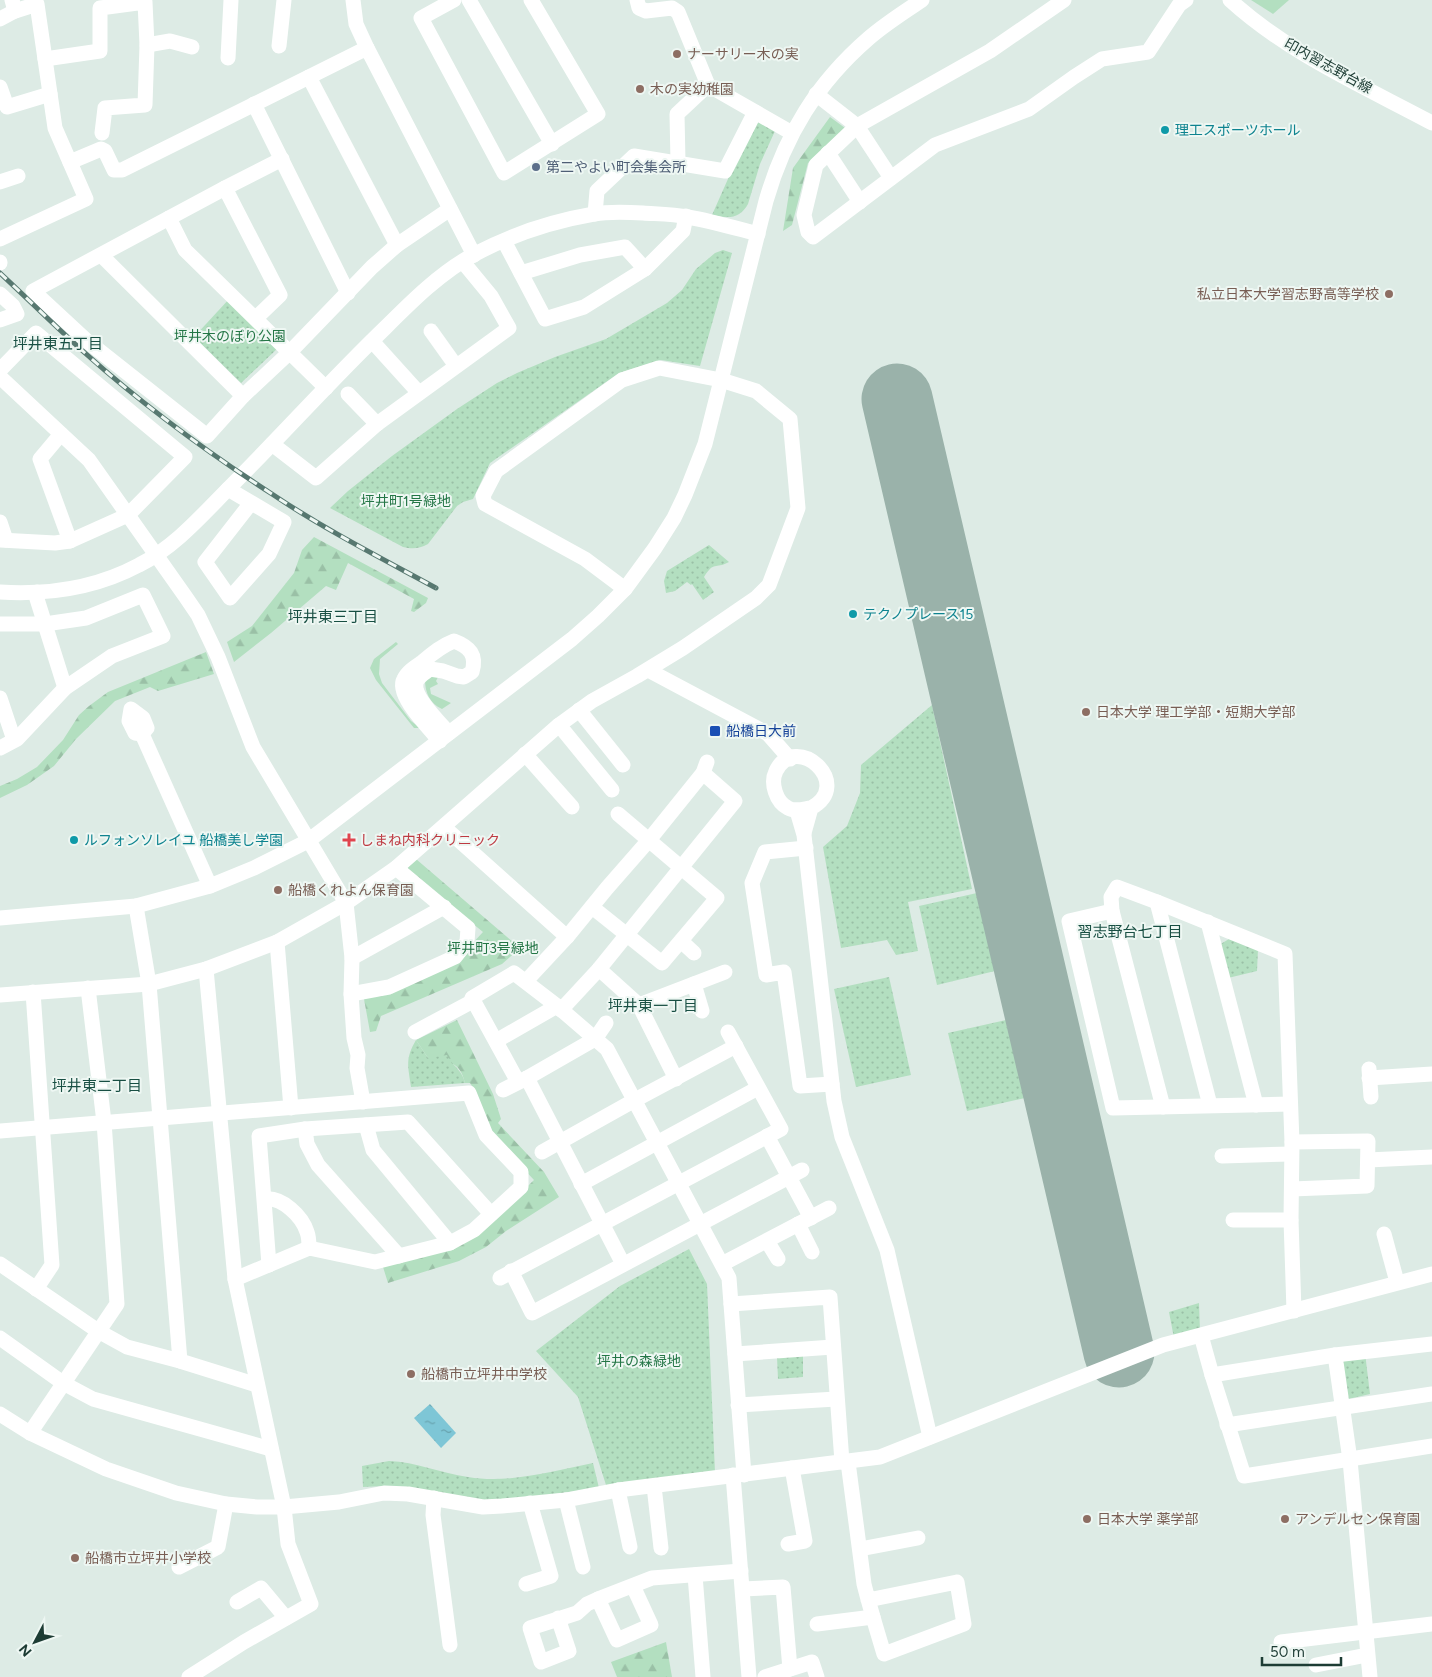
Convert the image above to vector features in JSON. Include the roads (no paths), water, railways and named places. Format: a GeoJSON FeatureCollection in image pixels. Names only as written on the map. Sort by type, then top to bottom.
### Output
{"type":"FeatureCollection","features":[{"type":"Feature","properties":{"kind":"street"},"geometry":{"type":"LineString","coordinates":[[228,58],[231,0]]}},
{"type":"Feature","properties":{"kind":"street"},"geometry":{"type":"LineString","coordinates":[[279,46],[284,0]]}},
{"type":"Feature","properties":{"kind":"street"},"geometry":{"type":"LineString","coordinates":[[272,444],[316,478],[377,424],[509,328],[468,258],[450,209],[367,48],[356,24],[353,0]]}},
{"type":"Feature","properties":{"kind":"street"},"geometry":{"type":"LineString","coordinates":[[454,0],[421,18],[504,173],[598,114],[531,0]]}},
{"type":"Feature","properties":{"kind":"street"},"geometry":{"type":"LineString","coordinates":[[469,0],[552,144]]}},
{"type":"Feature","properties":{"kind":"street"},"geometry":{"type":"LineString","coordinates":[[637,0],[639,8],[646,12],[672,8],[678,12],[708,85],[792,133]]}},
{"type":"Feature","properties":{"kind":"street"},"geometry":{"type":"LineString","coordinates":[[0,918],[136,906],[210,886],[254,868],[308,841],[572,639],[625,589],[660,541],[674,518],[705,444],[775,170],[792,133],[816,94],[844,61],[870,37],[922,0]]}},
{"type":"Feature","properties":{"kind":"street"},"geometry":{"type":"LineString","coordinates":[[1064,0],[990,51],[857,126],[816,165],[804,215],[808,232],[813,237],[935,145],[1029,109],[1102,59],[1148,52],[1179,5],[1186,0]]}},
{"type":"Feature","properties":{"kind":"street","name":"印内習志野台線"},"geometry":{"type":"LineString","coordinates":[[1230,0],[1252,20],[1292,47],[1432,123]]}},
{"type":"Feature","properties":{"kind":"street"},"geometry":{"type":"LineString","coordinates":[[45,59],[100,51],[100,8],[145,2],[147,45],[145,105],[105,108],[102,133]]}},
{"type":"Feature","properties":{"kind":"street"},"geometry":{"type":"LineString","coordinates":[[0,19],[14,5],[37,4],[55,128],[86,199],[0,239]]}},
{"type":"Feature","properties":{"kind":"street"},"geometry":{"type":"LineString","coordinates":[[147,45],[170,41],[192,48]]}},
{"type":"Feature","properties":{"kind":"street"},"geometry":{"type":"LineString","coordinates":[[70,162],[101,149],[105,151],[114,170],[122,170],[367,48]]}},
{"type":"Feature","properties":{"kind":"street"},"geometry":{"type":"LineString","coordinates":[[309,77],[397,245]]}},
{"type":"Feature","properties":{"kind":"street"},"geometry":{"type":"LineString","coordinates":[[678,162],[677,114],[708,85]]}},
{"type":"Feature","properties":{"kind":"street"},"geometry":{"type":"LineString","coordinates":[[0,87],[7,107],[50,94]]}},
{"type":"Feature","properties":{"kind":"street"},"geometry":{"type":"LineString","coordinates":[[816,94],[857,126],[891,178]]}},
{"type":"Feature","properties":{"kind":"street"},"geometry":{"type":"LineString","coordinates":[[254,104],[348,292]]}},
{"type":"Feature","properties":{"kind":"street"},"geometry":{"type":"LineString","coordinates":[[595,214],[597,191],[634,156],[724,171],[755,112]]}},
{"type":"Feature","properties":{"kind":"street"},"geometry":{"type":"LineString","coordinates":[[828,153],[860,202]]}},
{"type":"Feature","properties":{"kind":"street"},"geometry":{"type":"LineString","coordinates":[[282,159],[33,291],[87,342],[207,436],[243,396],[397,245],[450,209]]}},
{"type":"Feature","properties":{"kind":"street"},"geometry":{"type":"LineString","coordinates":[[0,182],[18,176]]}},
{"type":"Feature","properties":{"kind":"street"},"geometry":{"type":"LineString","coordinates":[[225,188],[280,295],[256,318]]}},
{"type":"Feature","properties":{"kind":"street"},"geometry":{"type":"LineString","coordinates":[[0,592],[36,592],[72,589],[91,585],[140,565],[156,554],[176,539],[228,489],[372,341],[432,285],[468,258],[504,241],[550,224],[595,214],[625,212],[686,216],[758,234]]}},
{"type":"Feature","properties":{"kind":"street"},"geometry":{"type":"LineString","coordinates":[[504,241],[545,319],[584,307],[645,270],[684,231],[686,216]]}},
{"type":"Feature","properties":{"kind":"street"},"geometry":{"type":"LineString","coordinates":[[169,218],[185,250],[326,388]]}},
{"type":"Feature","properties":{"kind":"street"},"geometry":{"type":"LineString","coordinates":[[521,273],[580,255],[624,247],[645,270]]}},
{"type":"Feature","properties":{"kind":"street"},"geometry":{"type":"LineString","coordinates":[[101,256],[243,396]]}},
{"type":"Feature","properties":{"kind":"street"},"geometry":{"type":"LineString","coordinates":[[0,294],[13,306],[17,314],[0,320]]}},
{"type":"Feature","properties":{"kind":"street"},"geometry":{"type":"LineString","coordinates":[[431,332],[456,366]]}},
{"type":"Feature","properties":{"kind":"street"},"geometry":{"type":"LineString","coordinates":[[0,370],[36,333],[185,457],[128,515],[70,541],[56,543],[3,540],[0,522]]}},
{"type":"Feature","properties":{"kind":"street"},"geometry":{"type":"LineString","coordinates":[[372,341],[419,393]]}},
{"type":"Feature","properties":{"kind":"street"},"geometry":{"type":"LineString","coordinates":[[0,995],[149,984],[206,969],[276,942],[346,904],[396,868],[525,754],[579,710],[683,648],[756,598],[769,585],[798,508],[790,419],[756,391],[721,380],[659,368],[622,380],[496,472],[483,496],[485,504],[585,558],[625,589]]}},
{"type":"Feature","properties":{"kind":"street"},"geometry":{"type":"LineString","coordinates":[[0,377],[89,460],[198,615],[218,657],[252,747],[346,904],[352,958],[351,994],[354,1038],[363,1102]]}},
{"type":"Feature","properties":{"kind":"street"},"geometry":{"type":"LineString","coordinates":[[348,394],[377,424]]}},
{"type":"Feature","properties":{"kind":"street"},"geometry":{"type":"LineString","coordinates":[[62,434],[40,459],[70,541]]}},
{"type":"Feature","properties":{"kind":"street"},"geometry":{"type":"LineString","coordinates":[[228,489],[284,522],[269,554],[230,598],[205,562],[251,504]]}},
{"type":"Feature","properties":{"kind":"street"},"geometry":{"type":"LineString","coordinates":[[36,592],[65,688]]}},
{"type":"Feature","properties":{"kind":"street"},"geometry":{"type":"LineString","coordinates":[[0,624],[46,624],[86,618],[143,595],[163,636],[112,656],[65,688],[14,740],[0,748]]}},
{"type":"Feature","properties":{"kind":"street"},"geometry":{"type":"LineString","coordinates":[[454,641],[465,645],[473,655],[474,665],[472,672],[464,677],[430,669],[420,676],[416,683],[417,692],[444,737],[406,699],[402,689],[403,680],[408,673],[444,644],[454,641]]}},
{"type":"Feature","properties":{"kind":"street"},"geometry":{"type":"LineString","coordinates":[[648,670],[768,734],[790,759]]}},
{"type":"Feature","properties":{"kind":"street"},"geometry":{"type":"LineString","coordinates":[[0,698],[14,740]]}},
{"type":"Feature","properties":{"kind":"street"},"geometry":{"type":"LineString","coordinates":[[579,710],[623,765]]}},
{"type":"Feature","properties":{"kind":"street"},"geometry":{"type":"LineString","coordinates":[[559,725],[612,790]]}},
{"type":"Feature","properties":{"kind":"street"},"geometry":{"type":"LineString","coordinates":[[142,734],[210,886]]}},
{"type":"Feature","properties":{"kind":"street"},"geometry":{"type":"LineString","coordinates":[[525,754],[572,807]]}},
{"type":"Feature","properties":{"kind":"street"},"geometry":{"type":"LineString","coordinates":[[799,756],[819,765],[826,777],[827,787],[823,797],[804,809],[787,808],[780,801],[773,783],[777,769],[790,759],[799,756]]}},
{"type":"Feature","properties":{"kind":"street"},"geometry":{"type":"LineString","coordinates":[[496,1041],[559,1008],[598,968],[735,801],[705,768],[650,840],[567,937],[526,981]]}},
{"type":"Feature","properties":{"kind":"street"},"geometry":{"type":"LineString","coordinates":[[804,809],[805,841],[834,1101],[842,1137],[887,1250],[930,1437]]}},
{"type":"Feature","properties":{"kind":"street"},"geometry":{"type":"LineString","coordinates":[[592,907],[662,962],[717,898],[618,814]]}},
{"type":"Feature","properties":{"kind":"street"},"geometry":{"type":"LineString","coordinates":[[444,826],[567,937]]}},
{"type":"Feature","properties":{"kind":"street"},"geometry":{"type":"LineString","coordinates":[[805,841],[765,852],[752,883],[766,975],[784,972],[800,1086],[832,1084]]}},
{"type":"Feature","properties":{"kind":"street"},"geometry":{"type":"LineString","coordinates":[[351,994],[389,987],[455,957],[466,942],[468,928],[396,868]]}},
{"type":"Feature","properties":{"kind":"street"},"geometry":{"type":"LineString","coordinates":[[1163,1107],[1112,911],[1111,897],[1116,887],[1285,954],[1292,1148],[1291,1220],[1294,1311]]}},
{"type":"Feature","properties":{"kind":"street"},"geometry":{"type":"LineString","coordinates":[[1157,902],[1210,1105]]}},
{"type":"Feature","properties":{"kind":"street"},"geometry":{"type":"LineString","coordinates":[[136,906],[149,984],[180,1361]]}},
{"type":"Feature","properties":{"kind":"street"},"geometry":{"type":"LineString","coordinates":[[352,958],[444,907]]}},
{"type":"Feature","properties":{"kind":"street"},"geometry":{"type":"LineString","coordinates":[[1112,911],[1070,921],[1113,1108],[1290,1104]]}},
{"type":"Feature","properties":{"kind":"street"},"geometry":{"type":"LineString","coordinates":[[1208,922],[1256,1105]]}},
{"type":"Feature","properties":{"kind":"street"},"geometry":{"type":"LineString","coordinates":[[681,941],[694,953]]}},
{"type":"Feature","properties":{"kind":"street"},"geometry":{"type":"LineString","coordinates":[[276,942],[291,1108]]}},
{"type":"Feature","properties":{"kind":"street"},"geometry":{"type":"LineString","coordinates":[[598,968],[639,1005],[676,1079]]}},
{"type":"Feature","properties":{"kind":"street"},"geometry":{"type":"LineString","coordinates":[[189,1677],[210,1671],[286,1618],[311,1604],[288,1544],[284,1507],[270,1449],[235,1279],[206,969]]}},
{"type":"Feature","properties":{"kind":"street"},"geometry":{"type":"LineString","coordinates":[[639,1005],[725,972]]}},
{"type":"Feature","properties":{"kind":"street"},"geometry":{"type":"LineString","coordinates":[[415,1032],[473,1001],[472,998],[514,973],[526,981],[607,1049],[722,1264],[729,1278],[732,1304],[738,1405],[741,1571],[749,1677]]}},
{"type":"Feature","properties":{"kind":"street"},"geometry":{"type":"LineString","coordinates":[[694,984],[702,1010]]}},
{"type":"Feature","properties":{"kind":"street"},"geometry":{"type":"LineString","coordinates":[[30,1433],[117,1304],[104,1122],[88,988]]}},
{"type":"Feature","properties":{"kind":"street"},"geometry":{"type":"LineString","coordinates":[[33,992],[44,1127],[52,1265],[36,1289]]}},
{"type":"Feature","properties":{"kind":"street"},"geometry":{"type":"LineString","coordinates":[[473,1001],[560,1143],[623,1264]]}},
{"type":"Feature","properties":{"kind":"street"},"geometry":{"type":"LineString","coordinates":[[503,1090],[595,1039],[606,1023]]}},
{"type":"Feature","properties":{"kind":"street"},"geometry":{"type":"LineString","coordinates":[[728,1032],[781,1129],[505,1274],[532,1313],[795,1173]]}},
{"type":"Feature","properties":{"kind":"street"},"geometry":{"type":"LineString","coordinates":[[542,1152],[736,1046]]}},
{"type":"Feature","properties":{"kind":"street"},"geometry":{"type":"LineString","coordinates":[[1370,1097],[1369,1073],[1432,1074]]}},
{"type":"Feature","properties":{"kind":"street"},"geometry":{"type":"LineString","coordinates":[[581,1184],[758,1088]]}},
{"type":"Feature","properties":{"kind":"street"},"geometry":{"type":"LineString","coordinates":[[0,1131],[469,1093],[486,1135],[521,1172],[521,1187],[474,1230],[450,1242],[375,1262],[309,1248],[235,1279]]}},
{"type":"Feature","properties":{"kind":"street"},"geometry":{"type":"LineString","coordinates":[[269,1265],[260,1136],[305,1129],[408,1122],[491,1214]]}},
{"type":"Feature","properties":{"kind":"street"},"geometry":{"type":"LineString","coordinates":[[366,1125],[373,1150],[450,1242]]}},
{"type":"Feature","properties":{"kind":"street"},"geometry":{"type":"LineString","coordinates":[[305,1129],[308,1144],[318,1165],[398,1256]]}},
{"type":"Feature","properties":{"kind":"street"},"geometry":{"type":"LineString","coordinates":[[767,1136],[795,1173],[812,1252]]}},
{"type":"Feature","properties":{"kind":"street"},"geometry":{"type":"LineString","coordinates":[[1222,1156],[1368,1141],[1367,1186],[1292,1189]]}},
{"type":"Feature","properties":{"kind":"street"},"geometry":{"type":"LineString","coordinates":[[1368,1160],[1432,1157]]}},
{"type":"Feature","properties":{"kind":"street"},"geometry":{"type":"LineString","coordinates":[[264,1199],[269,1198],[284,1204],[297,1216],[308,1233],[309,1248]]}},
{"type":"Feature","properties":{"kind":"street"},"geometry":{"type":"LineString","coordinates":[[722,1264],[829,1208]]}},
{"type":"Feature","properties":{"kind":"street"},"geometry":{"type":"LineString","coordinates":[[1233,1220],[1291,1220]]}},
{"type":"Feature","properties":{"kind":"street"},"geometry":{"type":"LineString","coordinates":[[1384,1234],[1397,1282]]}},
{"type":"Feature","properties":{"kind":"street"},"geometry":{"type":"LineString","coordinates":[[766,1241],[778,1259]]}},
{"type":"Feature","properties":{"kind":"street"},"geometry":{"type":"LineString","coordinates":[[0,1264],[98,1331],[127,1347],[258,1385]]}},
{"type":"Feature","properties":{"kind":"street"},"geometry":{"type":"LineString","coordinates":[[0,1414],[30,1433],[106,1469],[176,1493],[226,1504],[284,1507],[339,1502],[384,1494],[408,1494],[483,1507],[566,1500],[618,1490],[880,1457],[1163,1346],[1432,1274]]}},
{"type":"Feature","properties":{"kind":"street"},"geometry":{"type":"LineString","coordinates":[[732,1304],[830,1297],[836,1399],[845,1462],[864,1584],[868,1600],[884,1654],[964,1624],[957,1582],[868,1600]]}},
{"type":"Feature","properties":{"kind":"street"},"geometry":{"type":"LineString","coordinates":[[0,1338],[63,1383],[93,1399],[270,1449]]}},
{"type":"Feature","properties":{"kind":"street"},"geometry":{"type":"LineString","coordinates":[[1202,1339],[1244,1476],[1432,1446]]}},
{"type":"Feature","properties":{"kind":"street"},"geometry":{"type":"LineString","coordinates":[[1212,1375],[1335,1355],[1432,1344]]}},
{"type":"Feature","properties":{"kind":"street"},"geometry":{"type":"LineString","coordinates":[[735,1354],[833,1347]]}},
{"type":"Feature","properties":{"kind":"street"},"geometry":{"type":"LineString","coordinates":[[1335,1355],[1350,1460],[1370,1677]]}},
{"type":"Feature","properties":{"kind":"street"},"geometry":{"type":"LineString","coordinates":[[1227,1425],[1342,1406],[1432,1394]]}},
{"type":"Feature","properties":{"kind":"street"},"geometry":{"type":"LineString","coordinates":[[738,1405],[836,1399]]}},
{"type":"Feature","properties":{"kind":"street"},"geometry":{"type":"LineString","coordinates":[[788,1544],[805,1541],[792,1468]]}},
{"type":"Feature","properties":{"kind":"street"},"geometry":{"type":"LineString","coordinates":[[654,1486],[661,1548]]}},
{"type":"Feature","properties":{"kind":"street"},"geometry":{"type":"LineString","coordinates":[[618,1490],[630,1547]]}},
{"type":"Feature","properties":{"kind":"street"},"geometry":{"type":"LineString","coordinates":[[434,1498],[434,1525],[450,1645]]}},
{"type":"Feature","properties":{"kind":"street"},"geometry":{"type":"LineString","coordinates":[[566,1500],[583,1567]]}},
{"type":"Feature","properties":{"kind":"street"},"geometry":{"type":"LineString","coordinates":[[526,1584],[551,1576],[530,1503]]}},
{"type":"Feature","properties":{"kind":"street"},"geometry":{"type":"LineString","coordinates":[[179,1566],[218,1547],[226,1504]]}},
{"type":"Feature","properties":{"kind":"street"},"geometry":{"type":"LineString","coordinates":[[860,1549],[918,1538]]}},
{"type":"Feature","properties":{"kind":"street"},"geometry":{"type":"LineString","coordinates":[[558,1618],[577,1613],[587,1604],[652,1578],[741,1571]]}},
{"type":"Feature","properties":{"kind":"street"},"geometry":{"type":"LineString","coordinates":[[695,1575],[703,1677]]}},
{"type":"Feature","properties":{"kind":"street"},"geometry":{"type":"LineString","coordinates":[[598,1599],[617,1640],[651,1625],[632,1586]]}},
{"type":"Feature","properties":{"kind":"street"},"geometry":{"type":"LineString","coordinates":[[742,1590],[783,1587],[790,1669]]}},
{"type":"Feature","properties":{"kind":"street"},"geometry":{"type":"LineString","coordinates":[[237,1602],[262,1588],[286,1618]]}},
{"type":"Feature","properties":{"kind":"street"},"geometry":{"type":"LineString","coordinates":[[817,1624],[873,1617]]}},
{"type":"Feature","properties":{"kind":"street"},"geometry":{"type":"LineString","coordinates":[[1282,1642],[1432,1624]]}},
{"type":"Feature","properties":{"kind":"street"},"geometry":{"type":"LineString","coordinates":[[1316,1665],[1368,1655]]}},
{"type":"Feature","properties":{"kind":"street"},"geometry":{"type":"LineString","coordinates":[[765,1677],[812,1662],[817,1677]]}},
{"type":"Feature","properties":{"kind":"water"},"geometry":{"type":"Polygon","coordinates":[[[430,1404],[456,1433],[441,1448],[414,1418],[430,1404]]]}},
{"type":"Feature","properties":{"kind":"railway"},"geometry":{"type":"LineString","coordinates":[[0,273],[107,372],[200,445],[292,507],[436,588]]}},
{"type":"Feature","properties":{"kind":"place","name":"ナーサリー木の実"},"geometry":{"type":"Point","coordinates":[677,54]}},
{"type":"Feature","properties":{"kind":"place","name":"木の実幼稚園"},"geometry":{"type":"Point","coordinates":[640,89]}},
{"type":"Feature","properties":{"kind":"place","name":"理工スポーツホール"},"geometry":{"type":"Point","coordinates":[1165,130]}},
{"type":"Feature","properties":{"kind":"place","name":"第二やよい町会集会所"},"geometry":{"type":"Point","coordinates":[536,167]}},
{"type":"Feature","properties":{"kind":"place","name":"私立日本大学習志野高等学校"},"geometry":{"type":"Point","coordinates":[1389,294]}},
{"type":"Feature","properties":{"kind":"place","name":"テクノプレース15"},"geometry":{"type":"Point","coordinates":[853,614]}},
{"type":"Feature","properties":{"kind":"place","name":"日本大学 理工学部・短期大学部"},"geometry":{"type":"Point","coordinates":[1086,712]}},
{"type":"Feature","properties":{"kind":"place","name":"船橋日大前"},"geometry":{"type":"Point","coordinates":[715,731]}},
{"type":"Feature","properties":{"kind":"place","name":"ルフォンソレイユ 船橋美し学園"},"geometry":{"type":"Point","coordinates":[74,840]}},
{"type":"Feature","properties":{"kind":"place","name":"しまね内科クリニック"},"geometry":{"type":"Point","coordinates":[349,840]}},
{"type":"Feature","properties":{"kind":"place","name":"船橋くれよん保育園"},"geometry":{"type":"Point","coordinates":[278,890]}},
{"type":"Feature","properties":{"kind":"place","name":"船橋市立坪井中学校"},"geometry":{"type":"Point","coordinates":[411,1374]}},
{"type":"Feature","properties":{"kind":"place","name":"日本大学 薬学部"},"geometry":{"type":"Point","coordinates":[1087,1519]}},
{"type":"Feature","properties":{"kind":"place","name":"アンデルセン保育園"},"geometry":{"type":"Point","coordinates":[1285,1519]}},
{"type":"Feature","properties":{"kind":"place","name":"船橋市立坪井小学校"},"geometry":{"type":"Point","coordinates":[75,1558]}},
{"type":"Feature","properties":{"kind":"district","name":"坪井東五丁目"},"geometry":{"type":"Point","coordinates":[58,344]}},
{"type":"Feature","properties":{"kind":"district","name":"坪井東三丁目"},"geometry":{"type":"Point","coordinates":[333,617]}},
{"type":"Feature","properties":{"kind":"district","name":"習志野台七丁目"},"geometry":{"type":"Point","coordinates":[1130,932]}},
{"type":"Feature","properties":{"kind":"district","name":"坪井東一丁目"},"geometry":{"type":"Point","coordinates":[653,1006]}},
{"type":"Feature","properties":{"kind":"district","name":"坪井東二丁目"},"geometry":{"type":"Point","coordinates":[97,1086]}},
{"type":"Feature","properties":{"kind":"park label","name":"坪井木のぼり公園"},"geometry":{"type":"Point","coordinates":[230,336]}},
{"type":"Feature","properties":{"kind":"park label","name":"坪井町1号緑地"},"geometry":{"type":"Point","coordinates":[406,501]}},
{"type":"Feature","properties":{"kind":"park label","name":"坪井町3号緑地"},"geometry":{"type":"Point","coordinates":[493,948]}},
{"type":"Feature","properties":{"kind":"park label","name":"坪井の森緑地"},"geometry":{"type":"Point","coordinates":[639,1361]}}]}
